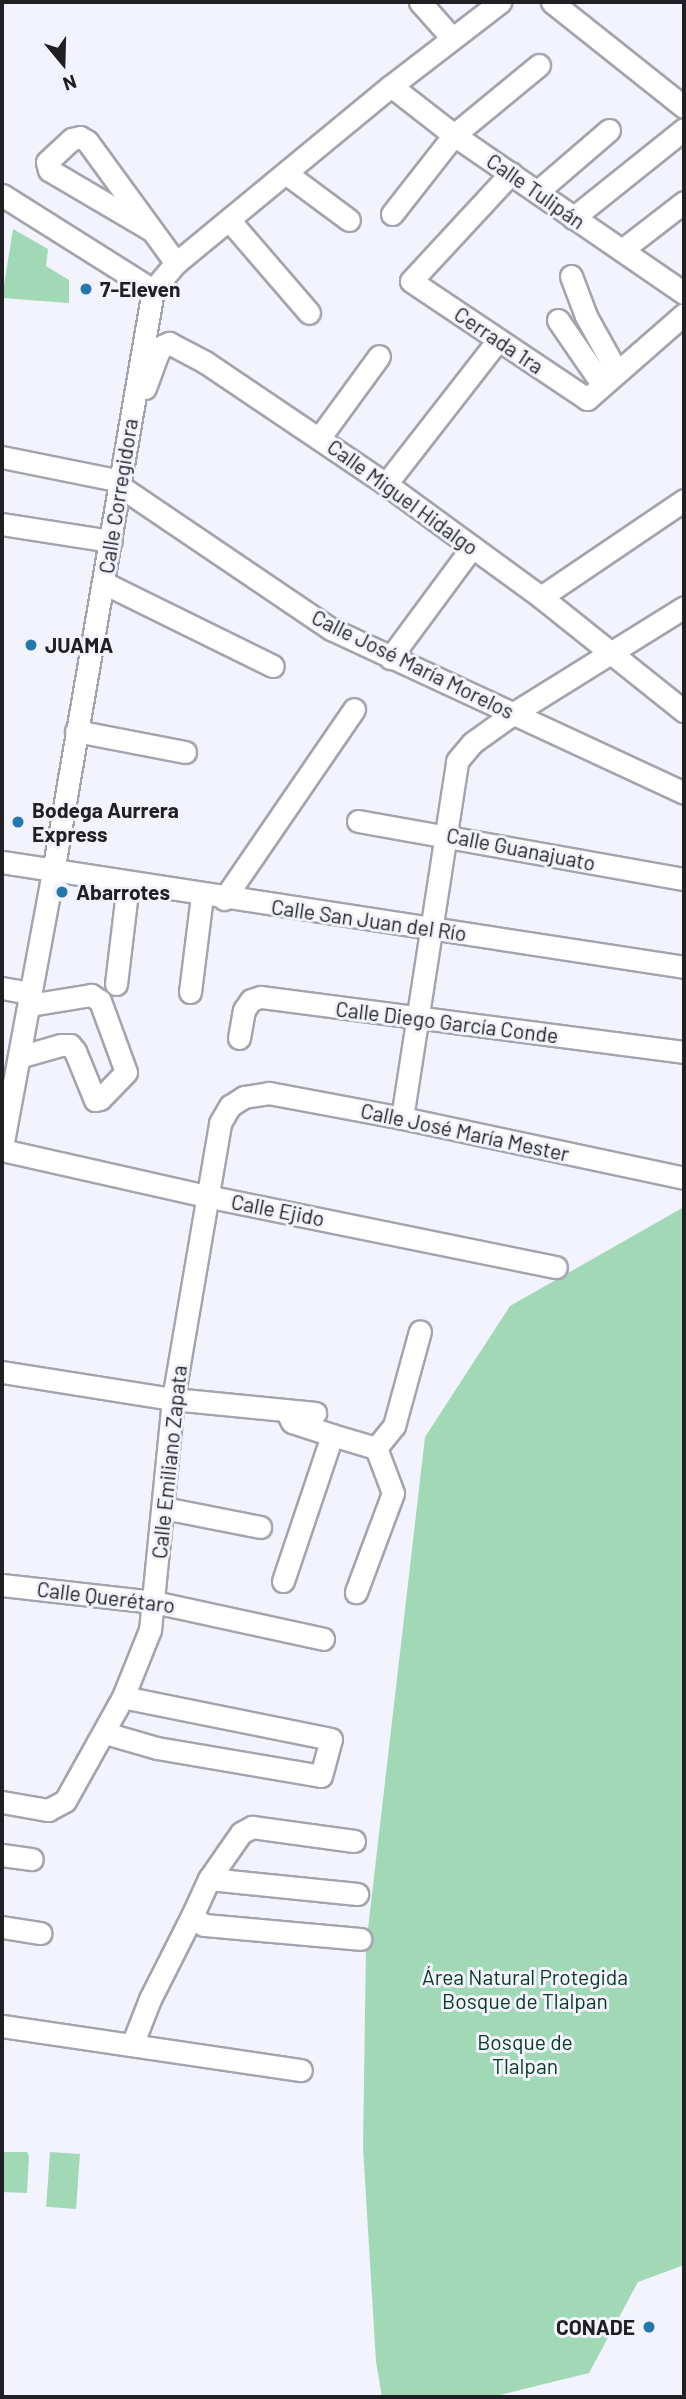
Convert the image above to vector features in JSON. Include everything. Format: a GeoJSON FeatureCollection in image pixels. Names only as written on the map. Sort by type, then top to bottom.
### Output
{"type":"FeatureCollection","features":[{"type":"Feature","properties":{"kind":"street"},"geometry":{"type":"LineString","coordinates":[[420,2],[452,38]]}},
{"type":"Feature","properties":{"kind":"street","name":"Calle Corregidora"},"geometry":{"type":"LineString","coordinates":[[2,1149],[14,1044],[30,999],[153,290],[176,263],[288,174],[391,86],[500,2]]}},
{"type":"Feature","properties":{"kind":"street"},"geometry":{"type":"LineString","coordinates":[[552,2],[684,107]]}},
{"type":"Feature","properties":{"kind":"street"},"geometry":{"type":"LineString","coordinates":[[392,214],[454,135],[538,65]]}},
{"type":"Feature","properties":{"kind":"street","name":"Calle Tulipán"},"geometry":{"type":"LineString","coordinates":[[391,86],[454,135],[684,293]]}},
{"type":"Feature","properties":{"kind":"street"},"geometry":{"type":"LineString","coordinates":[[573,218],[684,129]]}},
{"type":"Feature","properties":{"kind":"street"},"geometry":{"type":"LineString","coordinates":[[537,192],[609,130]]}},
{"type":"Feature","properties":{"kind":"street"},"geometry":{"type":"LineString","coordinates":[[151,230],[49,170],[47,162],[72,139],[80,137],[151,230],[176,263]]}},
{"type":"Feature","properties":{"kind":"street","name":"Cerrada 1ra"},"geometry":{"type":"LineString","coordinates":[[511,173],[411,281],[498,340],[602,385]]}},
{"type":"Feature","properties":{"kind":"street"},"geometry":{"type":"LineString","coordinates":[[288,174],[349,220]]}},
{"type":"Feature","properties":{"kind":"street"},"geometry":{"type":"LineString","coordinates":[[2,195],[153,290]]}},
{"type":"Feature","properties":{"kind":"street"},"geometry":{"type":"LineString","coordinates":[[622,250],[684,201]]}},
{"type":"Feature","properties":{"kind":"street"},"geometry":{"type":"LineString","coordinates":[[230,221],[309,313]]}},
{"type":"Feature","properties":{"kind":"street"},"geometry":{"type":"LineString","coordinates":[[571,276],[586,316],[602,385]]}},
{"type":"Feature","properties":{"kind":"street"},"geometry":{"type":"LineString","coordinates":[[602,385],[684,314]]}},
{"type":"Feature","properties":{"kind":"street"},"geometry":{"type":"LineString","coordinates":[[558,320],[602,385]]}},
{"type":"Feature","properties":{"kind":"street"},"geometry":{"type":"LineString","coordinates":[[386,484],[498,340]]}},
{"type":"Feature","properties":{"kind":"street","name":"Calle Miguel Hidalgo"},"geometry":{"type":"LineString","coordinates":[[132,403],[145,389],[162,346],[169,343],[205,362],[386,484],[541,597],[610,655],[684,711]]}},
{"type":"Feature","properties":{"kind":"street"},"geometry":{"type":"LineString","coordinates":[[320,437],[379,356]]}},
{"type":"Feature","properties":{"kind":"street"},"geometry":{"type":"LineString","coordinates":[[2,457],[121,484]]}},
{"type":"Feature","properties":{"kind":"street","name":"Calle José María Morelos"},"geometry":{"type":"LineString","coordinates":[[121,484],[331,629],[684,793]]}},
{"type":"Feature","properties":{"kind":"street"},"geometry":{"type":"LineString","coordinates":[[541,597],[684,500]]}},
{"type":"Feature","properties":{"kind":"street"},"geometry":{"type":"LineString","coordinates":[[2,524],[111,541]]}},
{"type":"Feature","properties":{"kind":"street"},"geometry":{"type":"LineString","coordinates":[[390,657],[472,547]]}},
{"type":"Feature","properties":{"kind":"street"},"geometry":{"type":"LineString","coordinates":[[104,583],[273,666]]}},
{"type":"Feature","properties":{"kind":"street"},"geometry":{"type":"LineString","coordinates":[[401,1118],[457,761],[472,743],[514,713],[681,613]]}},
{"type":"Feature","properties":{"kind":"street"},"geometry":{"type":"LineString","coordinates":[[224,899],[354,709]]}},
{"type":"Feature","properties":{"kind":"street"},"geometry":{"type":"LineString","coordinates":[[76,731],[185,752]]}},
{"type":"Feature","properties":{"kind":"street","name":"Calle Guanajuato"},"geometry":{"type":"LineString","coordinates":[[358,821],[445,834],[684,879]]}},
{"type":"Feature","properties":{"kind":"street","name":"Calle San Juan del Río"},"geometry":{"type":"LineString","coordinates":[[2,862],[224,899],[684,967]]}},
{"type":"Feature","properties":{"kind":"street"},"geometry":{"type":"LineString","coordinates":[[116,984],[128,884]]}},
{"type":"Feature","properties":{"kind":"street"},"geometry":{"type":"LineString","coordinates":[[190,992],[202,895]]}},
{"type":"Feature","properties":{"kind":"street"},"geometry":{"type":"LineString","coordinates":[[2,988],[30,999],[92,995],[100,1001],[126,1072],[100,1100],[94,1100],[75,1051],[70,1045],[14,1044]]}},
{"type":"Feature","properties":{"kind":"street","name":"Calle Diego García Conde"},"geometry":{"type":"LineString","coordinates":[[239,1038],[244,1010],[251,1000],[261,997],[684,1052]]}},
{"type":"Feature","properties":{"kind":"street","name":"Calle José María Mester"},"geometry":{"type":"LineString","coordinates":[[244,1097],[269,1093],[684,1178]]}},
{"type":"Feature","properties":{"kind":"street","name":"Calle Emiliano Zapata"},"geometry":{"type":"LineString","coordinates":[[2,1802],[48,1810],[65,1801],[123,1697],[150,1630],[173,1399],[206,1196],[220,1123],[230,1106],[244,1097]]}},
{"type":"Feature","properties":{"kind":"street","name":"Calle Ejido"},"geometry":{"type":"LineString","coordinates":[[2,1149],[206,1196],[556,1267]]}},
{"type":"Feature","properties":{"kind":"street"},"geometry":{"type":"LineString","coordinates":[[376,1448],[394,1426],[420,1331]]}},
{"type":"Feature","properties":{"kind":"street"},"geometry":{"type":"LineString","coordinates":[[2,1372],[173,1399],[315,1413]]}},
{"type":"Feature","properties":{"kind":"street"},"geometry":{"type":"LineString","coordinates":[[286,1410],[292,1422],[376,1448]]}},
{"type":"Feature","properties":{"kind":"street"},"geometry":{"type":"LineString","coordinates":[[283,1581],[332,1435]]}},
{"type":"Feature","properties":{"kind":"street"},"geometry":{"type":"LineString","coordinates":[[356,1592],[393,1493],[376,1448]]}},
{"type":"Feature","properties":{"kind":"street"},"geometry":{"type":"LineString","coordinates":[[164,1508],[260,1527]]}},
{"type":"Feature","properties":{"kind":"street","name":"Calle Querétaro"},"geometry":{"type":"LineString","coordinates":[[2,1585],[209,1611],[323,1639]]}},
{"type":"Feature","properties":{"kind":"street"},"geometry":{"type":"LineString","coordinates":[[105,1733],[157,1748],[321,1776],[331,1739],[123,1697]]}},
{"type":"Feature","properties":{"kind":"street"},"geometry":{"type":"LineString","coordinates":[[132,2045],[155,1989],[209,1879],[241,1833],[252,1827],[354,1841]]}},
{"type":"Feature","properties":{"kind":"street"},"geometry":{"type":"LineString","coordinates":[[2,1855],[32,1859]]}},
{"type":"Feature","properties":{"kind":"street"},"geometry":{"type":"LineString","coordinates":[[209,1879],[357,1894]]}},
{"type":"Feature","properties":{"kind":"street"},"geometry":{"type":"LineString","coordinates":[[192,1916],[204,1925],[360,1939]]}},
{"type":"Feature","properties":{"kind":"street"},"geometry":{"type":"LineString","coordinates":[[2,1927],[40,1933]]}},
{"type":"Feature","properties":{"kind":"street"},"geometry":{"type":"LineString","coordinates":[[2,2026],[301,2070]]}},
{"type":"Feature","properties":{"kind":"green space"},"geometry":{"type":"Polygon","coordinates":[[[13,229],[48,249],[46,266],[69,280],[69,303],[2,298],[13,229]]]}},
{"type":"Feature","properties":{"kind":"green space","name":"Bosque de Tlalpan"},"geometry":{"type":"Polygon","coordinates":[[[684,1207],[684,2265],[638,2282],[589,2373],[492,2397],[382,2397],[376,2362],[363,2147],[366,1946],[425,1437],[510,1306],[684,1207]]]}},
{"type":"Feature","properties":{"kind":"green space"},"geometry":{"type":"Polygon","coordinates":[[[2,2152],[27,2152],[27,2193],[2,2192],[2,2152]]]}},
{"type":"Feature","properties":{"kind":"green space"},"geometry":{"type":"Polygon","coordinates":[[[50,2152],[80,2154],[76,2209],[46,2207],[50,2152]]]}},
{"type":"Feature","properties":{"kind":"place","name":"7-Eleven"},"geometry":{"type":"Point","coordinates":[86,289]}},
{"type":"Feature","properties":{"kind":"place","name":"JUAMA"},"geometry":{"type":"Point","coordinates":[31,645]}},
{"type":"Feature","properties":{"kind":"place","name":"Bodega Aurrera Express"},"geometry":{"type":"Point","coordinates":[18,822]}},
{"type":"Feature","properties":{"kind":"place","name":"Abarrotes"},"geometry":{"type":"Point","coordinates":[62,892]}},
{"type":"Feature","properties":{"kind":"place","name":"CONADE"},"geometry":{"type":"Point","coordinates":[649,2327]}},
{"type":"Feature","properties":{"kind":"park label","name":"Área Natural Protegida Bosque de Tlalpan"},"geometry":{"type":"Point","coordinates":[525,1989]}}]}
